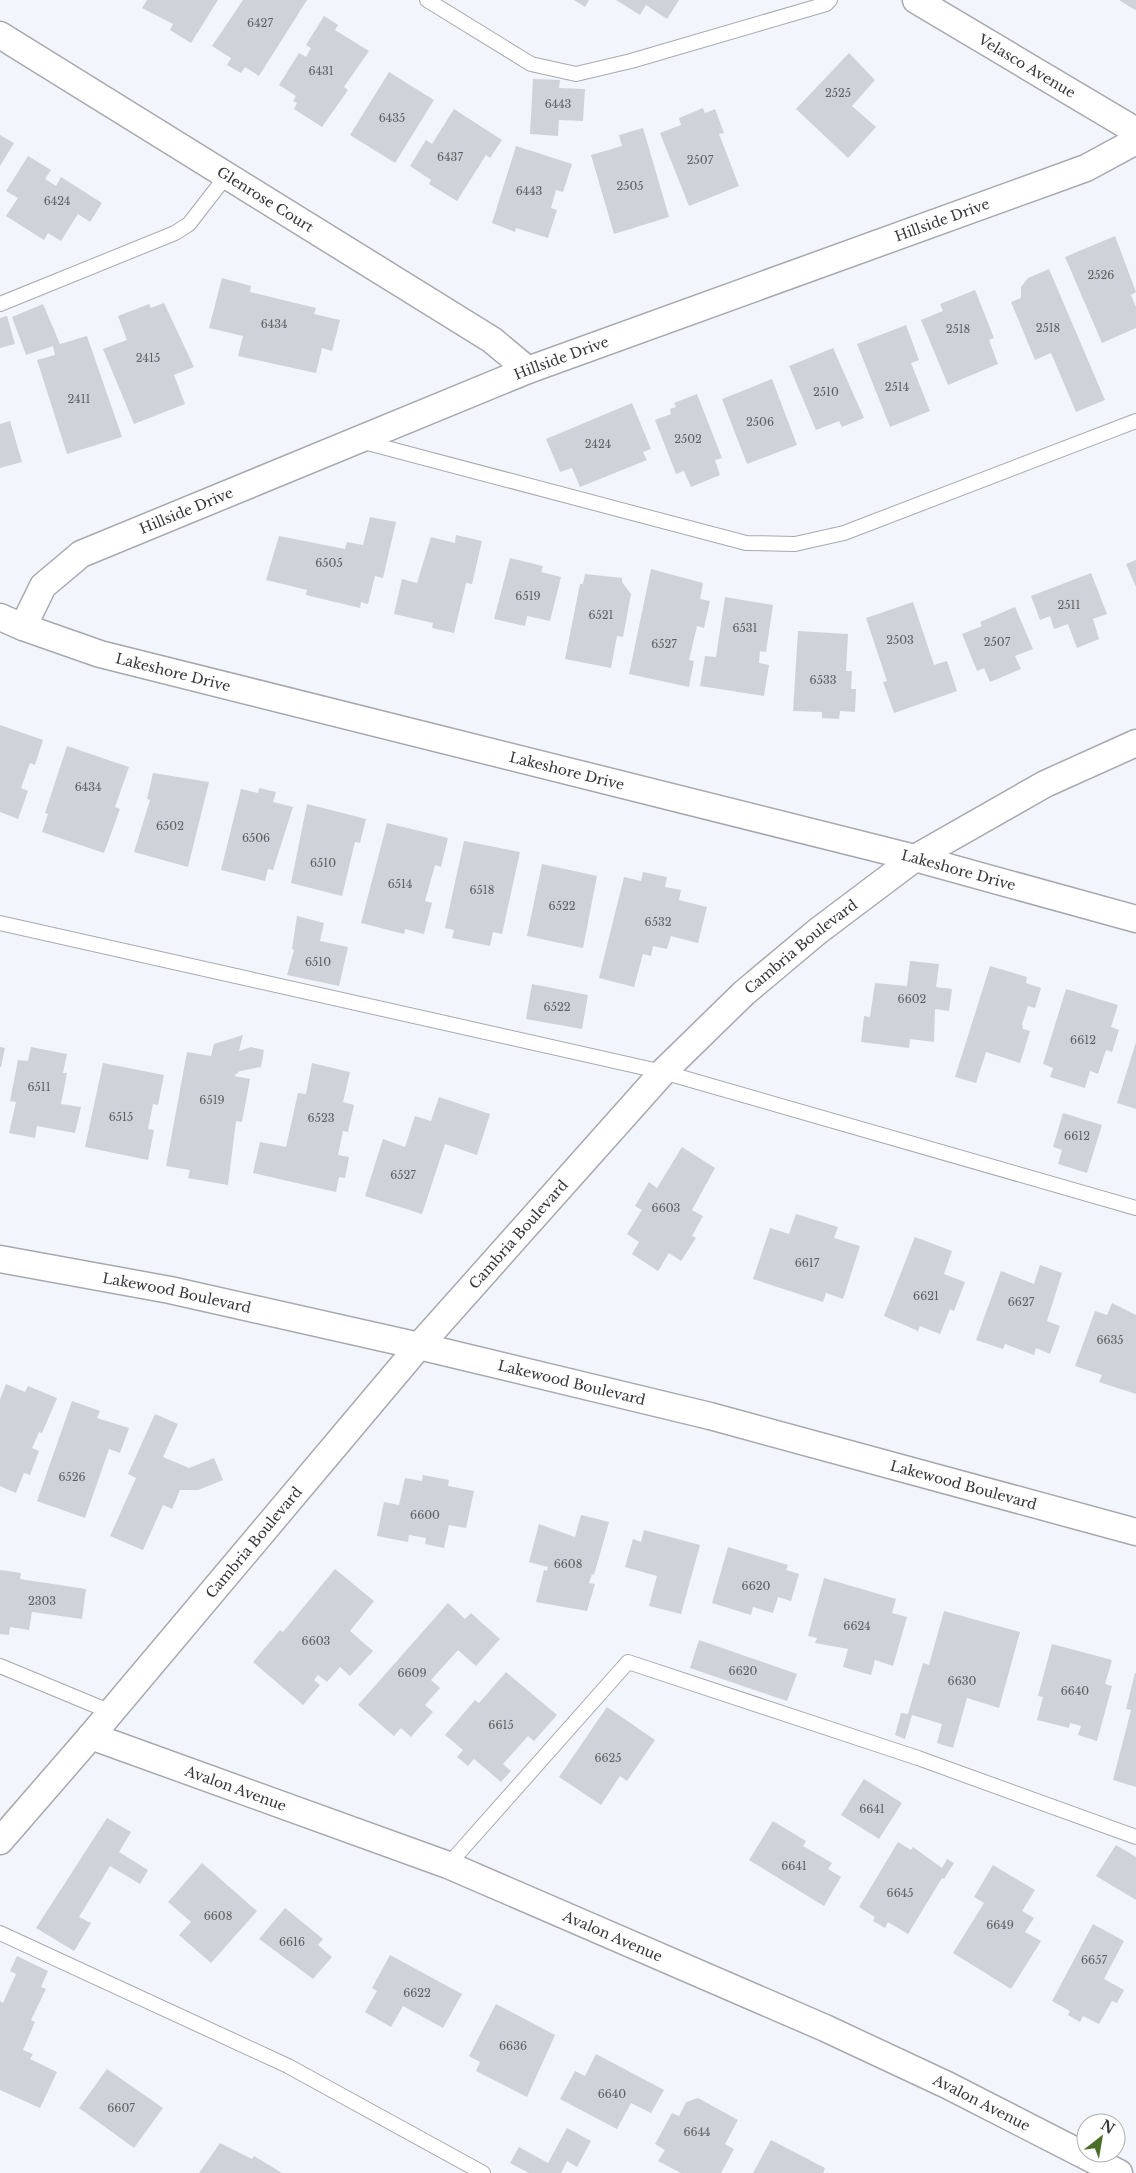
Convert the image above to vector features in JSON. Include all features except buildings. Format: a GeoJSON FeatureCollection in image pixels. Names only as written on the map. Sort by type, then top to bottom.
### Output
{"type":"FeatureCollection","features":[{"type":"Feature","properties":{"kind":"street","name":"Velasco Avenue"},"geometry":{"type":"LineString","coordinates":[[916,0],[1136,131]]}},
{"type":"Feature","properties":{"kind":"street","name":"Glenrose Court"},"geometry":{"type":"LineString","coordinates":[[0,35],[492,340],[528,370]]}},
{"type":"Feature","properties":{"kind":"street","name":"Hillside Drive"},"geometry":{"type":"LineString","coordinates":[[12,622],[43,586],[82,554],[528,370],[1086,168],[1136,141]]}},
{"type":"Feature","properties":{"kind":"street","name":"Lakeshore Drive"},"geometry":{"type":"LineString","coordinates":[[12,622],[100,654],[915,858],[1136,919]]}},
{"type":"Feature","properties":{"kind":"street","name":"Cambria Boulevard"},"geometry":{"type":"LineString","coordinates":[[0,1841],[91,1736],[419,1346],[663,1072],[744,993],[818,931],[915,858],[1045,784],[1136,743]]}},
{"type":"Feature","properties":{"kind":"street","name":"Lakewood Boulevard"},"geometry":{"type":"LineString","coordinates":[[0,1259],[170,1290],[419,1346],[710,1416],[1136,1532]]}},
{"type":"Feature","properties":{"kind":"street","name":"Avalon Avenue"},"geometry":{"type":"LineString","coordinates":[[91,1736],[448,1865],[824,2028],[947,2084],[1119,2173]]}},
{"type":"Feature","properties":{"kind":"lane"},"geometry":{"type":"LineString","coordinates":[[427,0],[531,64],[576,74],[631,61],[826,4],[830,0]]}},
{"type":"Feature","properties":{"kind":"lane"},"geometry":{"type":"LineString","coordinates":[[0,304],[175,233],[189,224],[227,175]]}},
{"type":"Feature","properties":{"kind":"lane"},"geometry":{"type":"LineString","coordinates":[[356,440],[746,543],[795,544],[844,533],[1136,421]]}},
{"type":"Feature","properties":{"kind":"lane"},"geometry":{"type":"LineString","coordinates":[[0,923],[663,1072],[1136,1208]]}},
{"type":"Feature","properties":{"kind":"lane"},"geometry":{"type":"LineString","coordinates":[[448,1865],[628,1662],[918,1758],[1136,1837]]}},
{"type":"Feature","properties":{"kind":"lane"},"geometry":{"type":"LineString","coordinates":[[0,1666],[111,1712]]}},
{"type":"Feature","properties":{"kind":"lane"},"geometry":{"type":"LineString","coordinates":[[0,1932],[288,2066],[483,2173]]}}]}
